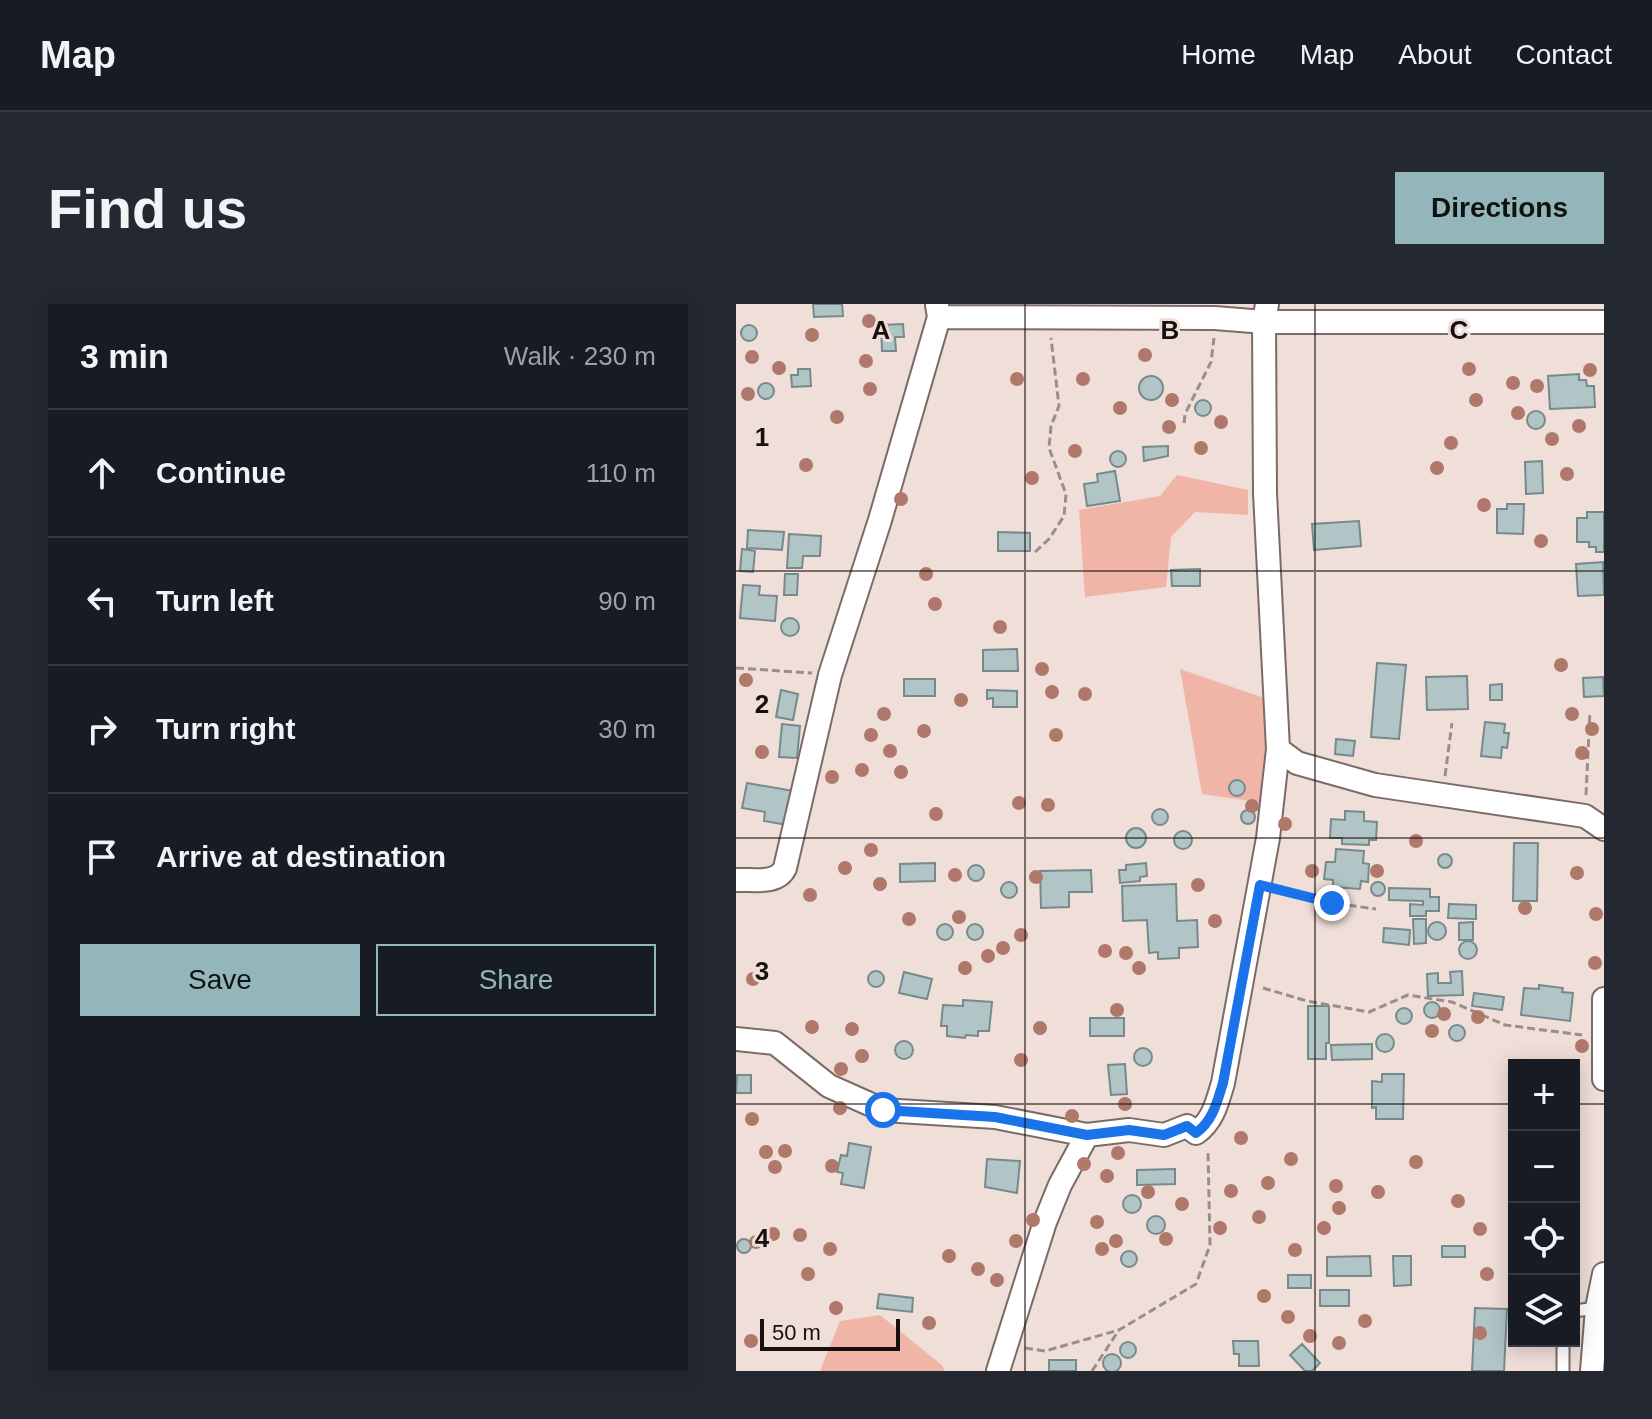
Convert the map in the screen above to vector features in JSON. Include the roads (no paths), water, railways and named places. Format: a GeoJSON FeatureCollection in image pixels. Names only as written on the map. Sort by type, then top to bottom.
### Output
{"type":"FeatureCollection","features":[{"type":"Feature","properties":{"kind":"street"},"geometry":{"type":"LineString","coordinates":[[736,880],[775,879],[782,875],[830,675],[880,520],[938,311],[1048,318],[1215,318],[1266,313],[1604,322]]}},
{"type":"Feature","properties":{"kind":"street"},"geometry":{"type":"LineString","coordinates":[[736,1039],[775,1043],[829,1086],[883,1110],[995,1117],[1087,1135],[1129,1130],[1164,1135],[1187,1126],[1196,1133],[1206,1126],[1215,1110],[1223,1083],[1260,885],[1278,749],[1266,522],[1266,313]]}},
{"type":"Feature","properties":{"kind":"street"},"geometry":{"type":"LineString","coordinates":[[1278,749],[1297,763],[1375,785],[1585,816],[1604,829]]}},
{"type":"Feature","properties":{"kind":"street"},"geometry":{"type":"LineString","coordinates":[[1604,999],[1604,1079]]}},
{"type":"Feature","properties":{"kind":"street"},"geometry":{"type":"LineString","coordinates":[[998,1371],[1045,1222],[1060,1185],[1087,1135]]}},
{"type":"Feature","properties":{"kind":"street"},"geometry":{"type":"LineString","coordinates":[[1592,1371],[1597,1308],[1604,1274]]}},
{"type":"Feature","properties":{"kind":"lane"},"geometry":{"type":"LineString","coordinates":[[1580,1310],[1597,1308]]}},
{"type":"Feature","properties":{"kind":"lane"},"geometry":{"type":"LineString","coordinates":[[1563,1347],[1563,1371]]}}]}
